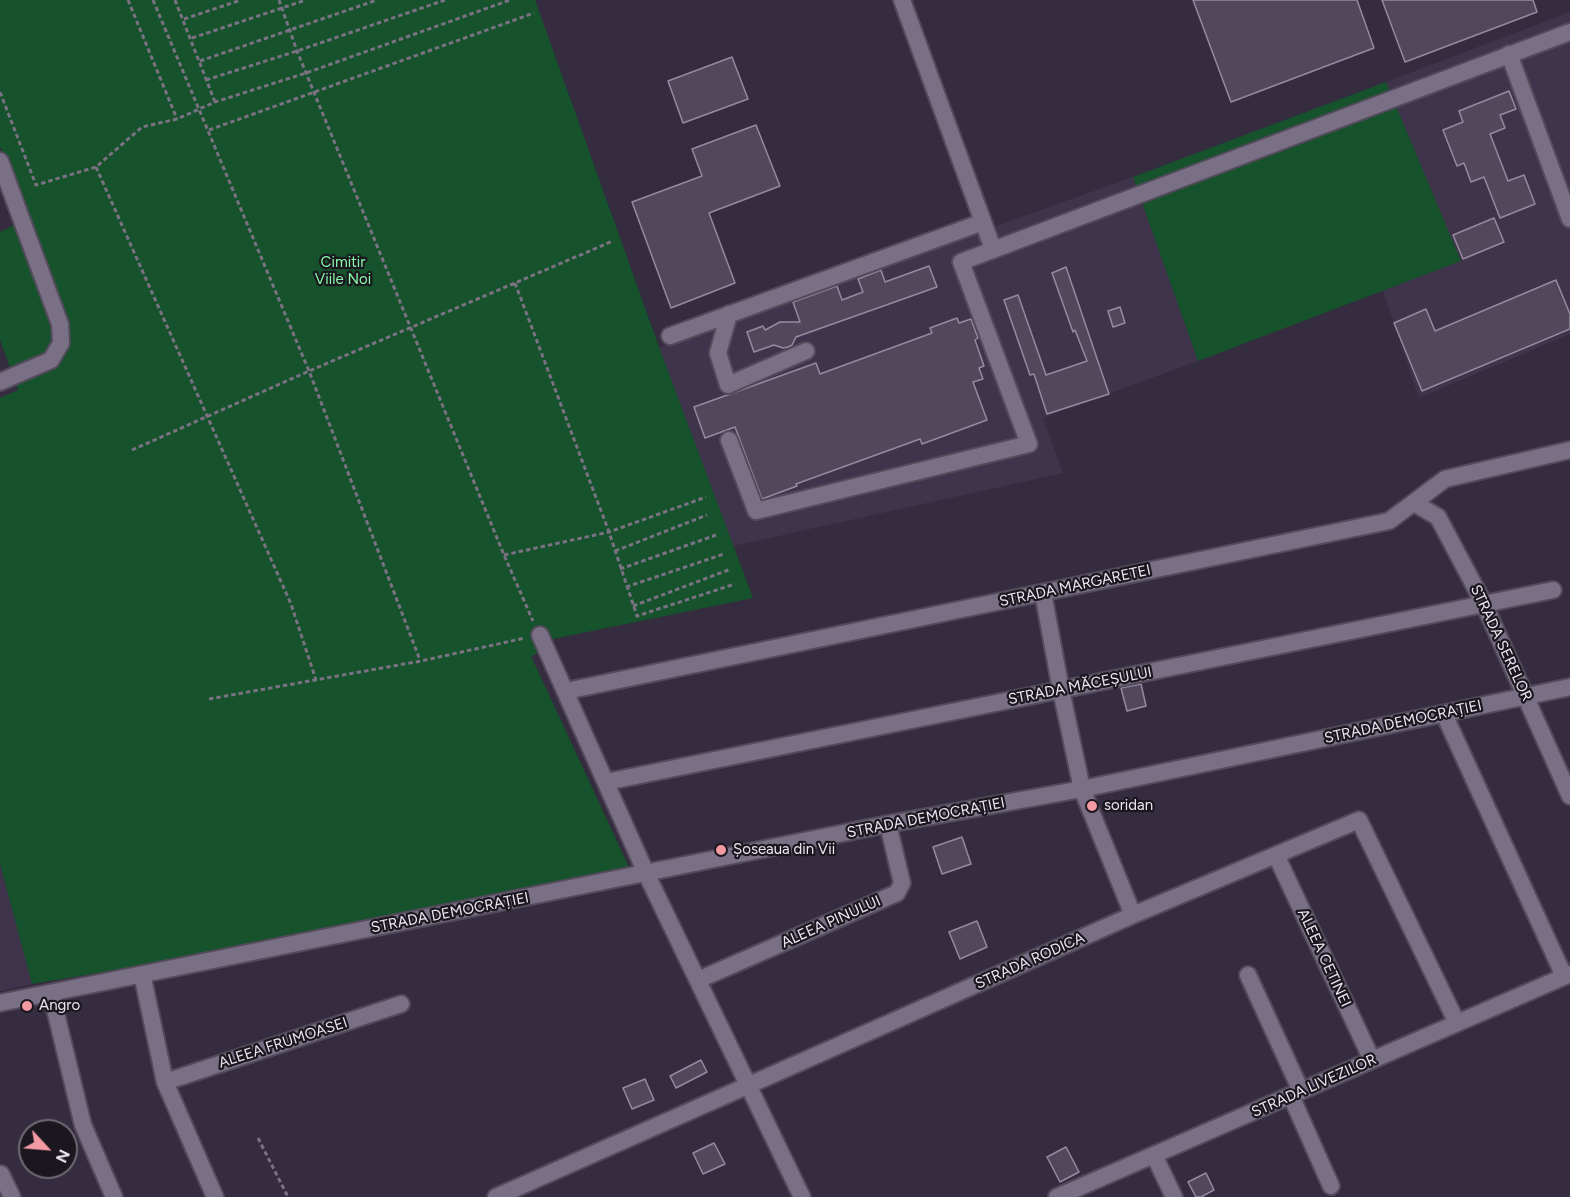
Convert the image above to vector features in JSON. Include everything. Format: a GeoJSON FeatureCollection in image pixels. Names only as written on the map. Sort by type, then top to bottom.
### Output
{"type":"FeatureCollection","features":[{"type":"Feature","properties":{"kind":"street"},"geometry":{"type":"LineString","coordinates":[[902,0],[993,249]]}},
{"type":"Feature","properties":{"kind":"street"},"geometry":{"type":"LineString","coordinates":[[729,440],[756,510],[1029,444],[961,262],[1570,32]]}},
{"type":"Feature","properties":{"kind":"street"},"geometry":{"type":"LineString","coordinates":[[1509,54],[1570,219]]}},
{"type":"Feature","properties":{"kind":"street"},"geometry":{"type":"LineString","coordinates":[[0,161],[60,324],[61,343],[51,360],[2,376]]}},
{"type":"Feature","properties":{"kind":"street"},"geometry":{"type":"LineString","coordinates":[[670,336],[983,222]]}},
{"type":"Feature","properties":{"kind":"street"},"geometry":{"type":"LineString","coordinates":[[729,314],[718,353],[728,385],[806,351]]}},
{"type":"Feature","properties":{"kind":"street","name":"STRADA MARGARETEI"},"geometry":{"type":"LineString","coordinates":[[566,691],[1389,521],[1444,479],[1570,450]]}},
{"type":"Feature","properties":{"kind":"street","name":"STRADA SERELOR"},"geometry":{"type":"LineString","coordinates":[[1414,503],[1438,517],[1484,604],[1570,796]]}},
{"type":"Feature","properties":{"kind":"street","name":"STRADA MĂCEȘULUI"},"geometry":{"type":"LineString","coordinates":[[606,782],[1553,590]]}},
{"type":"Feature","properties":{"kind":"street"},"geometry":{"type":"LineString","coordinates":[[1043,593],[1082,789],[1133,915]]}},
{"type":"Feature","properties":{"kind":"street"},"geometry":{"type":"LineString","coordinates":[[540,635],[645,873],[802,1197]]}},
{"type":"Feature","properties":{"kind":"street","name":"STRADA DEMOCRAȚIEI"},"geometry":{"type":"LineString","coordinates":[[0,1003],[888,824],[1082,789],[1570,687]]}},
{"type":"Feature","properties":{"kind":"street"},"geometry":{"type":"LineString","coordinates":[[1444,714],[1567,975]]}},
{"type":"Feature","properties":{"kind":"street","name":"STRADA RODICA"},"geometry":{"type":"LineString","coordinates":[[496,1197],[1133,915],[1359,820],[1457,1023]]}},
{"type":"Feature","properties":{"kind":"street","name":"ALEEA PINULUI"},"geometry":{"type":"LineString","coordinates":[[698,980],[897,893],[902,883],[888,824]]}},
{"type":"Feature","properties":{"kind":"street","name":"ALEEA CETINEI"},"geometry":{"type":"LineString","coordinates":[[1276,855],[1372,1060]]}},
{"type":"Feature","properties":{"kind":"street"},"geometry":{"type":"LineString","coordinates":[[142,974],[165,1082],[215,1197]]}},
{"type":"Feature","properties":{"kind":"street"},"geometry":{"type":"LineString","coordinates":[[1248,975],[1331,1186]]}},
{"type":"Feature","properties":{"kind":"street","name":"STRADA LIVEZILOR"},"geometry":{"type":"LineString","coordinates":[[1057,1197],[1567,975]]}},
{"type":"Feature","properties":{"kind":"street"},"geometry":{"type":"LineString","coordinates":[[51,993],[83,1125],[114,1197]]}},
{"type":"Feature","properties":{"kind":"street","name":"ALEEA FRUMOASEI"},"geometry":{"type":"LineString","coordinates":[[165,1082],[401,1004]]}},
{"type":"Feature","properties":{"kind":"street"},"geometry":{"type":"LineString","coordinates":[[1154,1155],[1174,1197]]}},
{"type":"Feature","properties":{"kind":"street"},"geometry":{"type":"LineString","coordinates":[[1,1174],[12,1197]]}},
{"type":"Feature","properties":{"kind":"path"},"geometry":{"type":"LineString","coordinates":[[128,0],[177,119]]}},
{"type":"Feature","properties":{"kind":"path"},"geometry":{"type":"LineString","coordinates":[[153,0],[309,371],[421,661]]}},
{"type":"Feature","properties":{"kind":"path"},"geometry":{"type":"LineString","coordinates":[[176,0],[215,102]]}},
{"type":"Feature","properties":{"kind":"path"},"geometry":{"type":"LineString","coordinates":[[184,19],[242,0]]}},
{"type":"Feature","properties":{"kind":"path"},"geometry":{"type":"LineString","coordinates":[[209,699],[421,661],[540,635],[504,555],[410,327],[297,51],[279,0]]}},
{"type":"Feature","properties":{"kind":"path"},"geometry":{"type":"LineString","coordinates":[[192,38],[306,0]]}},
{"type":"Feature","properties":{"kind":"path"},"geometry":{"type":"LineString","coordinates":[[200,61],[377,0]]}},
{"type":"Feature","properties":{"kind":"path"},"geometry":{"type":"LineString","coordinates":[[206,80],[445,0]]}},
{"type":"Feature","properties":{"kind":"path"},"geometry":{"type":"LineString","coordinates":[[0,92],[36,185],[96,167],[142,127],[177,119],[215,102],[306,73],[510,0]]}},
{"type":"Feature","properties":{"kind":"path"},"geometry":{"type":"LineString","coordinates":[[209,130],[534,13]]}},
{"type":"Feature","properties":{"kind":"path"},"geometry":{"type":"LineString","coordinates":[[96,167],[291,604],[316,680]]}},
{"type":"Feature","properties":{"kind":"path"},"geometry":{"type":"LineString","coordinates":[[132,450],[410,327],[613,241]]}},
{"type":"Feature","properties":{"kind":"path"},"geometry":{"type":"LineString","coordinates":[[515,283],[609,532],[637,616],[735,584]]}},
{"type":"Feature","properties":{"kind":"path"},"geometry":{"type":"LineString","coordinates":[[504,555],[609,532],[706,497]]}},
{"type":"Feature","properties":{"kind":"path"},"geometry":{"type":"LineString","coordinates":[[615,551],[707,515]]}},
{"type":"Feature","properties":{"kind":"path"},"geometry":{"type":"LineString","coordinates":[[620,569],[718,534]]}},
{"type":"Feature","properties":{"kind":"path"},"geometry":{"type":"LineString","coordinates":[[626,587],[724,554]]}},
{"type":"Feature","properties":{"kind":"path"},"geometry":{"type":"LineString","coordinates":[[633,606],[731,569]]}},
{"type":"Feature","properties":{"kind":"path"},"geometry":{"type":"LineString","coordinates":[[258,1138],[288,1197]]}},
{"type":"Feature","properties":{"kind":"shaded area"},"geometry":{"type":"Polygon","coordinates":[[[1570,12],[1570,334],[1419,398],[1383,291],[1460,261],[1386,82],[1570,12]]]}},
{"type":"Feature","properties":{"kind":"shaded area"},"geometry":{"type":"Polygon","coordinates":[[[1133,177],[1198,361],[1043,418],[1063,473],[733,546],[659,347],[1133,177]]]}},
{"type":"Feature","properties":{"kind":"shaded area"},"geometry":{"type":"Polygon","coordinates":[[[0,864],[32,984],[0,991],[0,864]]]}},
{"type":"Feature","properties":{"kind":"green space","name":"Cimitir Viile Noi"},"geometry":{"type":"Polygon","coordinates":[[[0,0],[535,0],[659,347],[753,598],[548,640],[547,650],[531,656],[629,867],[207,955],[32,984],[0,864],[0,398],[18,390],[0,340],[0,232],[26,219],[0,146],[0,0]]]}},
{"type":"Feature","properties":{"kind":"green space"},"geometry":{"type":"Polygon","coordinates":[[[1386,82],[1461,261],[1198,361],[1133,177],[1386,82]]]}},
{"type":"Feature","properties":{"kind":"building"},"geometry":{"type":"Polygon","coordinates":[[[1193,0],[1357,0],[1374,48],[1231,102],[1193,0]]]}},
{"type":"Feature","properties":{"kind":"building"},"geometry":{"type":"Polygon","coordinates":[[[1382,0],[1533,0],[1537,12],[1405,62],[1382,0]]]}},
{"type":"Feature","properties":{"kind":"building"},"geometry":{"type":"Polygon","coordinates":[[[732,57],[748,99],[683,123],[668,81],[732,57]]]}},
{"type":"Feature","properties":{"kind":"building"},"geometry":{"type":"Polygon","coordinates":[[[1509,91],[1516,109],[1500,115],[1505,128],[1490,134],[1508,181],[1524,175],[1535,204],[1500,218],[1484,177],[1471,182],[1464,163],[1457,166],[1443,130],[1463,122],[1459,111],[1509,91]]]}},
{"type":"Feature","properties":{"kind":"building"},"geometry":{"type":"Polygon","coordinates":[[[756,125],[780,186],[709,213],[735,283],[671,308],[632,202],[702,176],[692,149],[756,125]]]}},
{"type":"Feature","properties":{"kind":"building"},"geometry":{"type":"Polygon","coordinates":[[[1494,218],[1504,242],[1463,259],[1453,235],[1494,218]]]}},
{"type":"Feature","properties":{"kind":"building"},"geometry":{"type":"Polygon","coordinates":[[[929,266],[937,287],[796,337],[792,345],[788,347],[774,345],[754,352],[747,332],[763,326],[765,330],[780,322],[800,322],[793,302],[837,286],[842,300],[863,292],[858,279],[881,270],[885,282],[929,266]]]}},
{"type":"Feature","properties":{"kind":"building"},"geometry":{"type":"Polygon","coordinates":[[[1066,267],[1109,394],[1047,414],[1034,374],[1030,375],[1004,300],[1018,295],[1046,375],[1087,361],[1075,330],[1073,332],[1052,273],[1066,267]]]}},
{"type":"Feature","properties":{"kind":"building"},"geometry":{"type":"Polygon","coordinates":[[[1556,280],[1570,314],[1570,329],[1422,391],[1394,323],[1426,309],[1435,331],[1556,280]]]}},
{"type":"Feature","properties":{"kind":"building"},"geometry":{"type":"Polygon","coordinates":[[[1120,307],[1125,323],[1113,327],[1108,311],[1120,307]]]}},
{"type":"Feature","properties":{"kind":"building"},"geometry":{"type":"Polygon","coordinates":[[[957,318],[959,323],[971,319],[978,338],[975,340],[984,366],[979,368],[983,379],[973,382],[987,420],[922,444],[920,439],[796,484],[797,486],[762,499],[735,427],[705,438],[694,407],[816,363],[820,374],[932,333],[930,328],[957,318]]]}},
{"type":"Feature","properties":{"kind":"building"},"geometry":{"type":"Polygon","coordinates":[[[1141,684],[1146,706],[1127,711],[1121,688],[1141,684]]]}},
{"type":"Feature","properties":{"kind":"building"},"geometry":{"type":"Polygon","coordinates":[[[962,837],[971,864],[942,874],[933,847],[962,837]]]}},
{"type":"Feature","properties":{"kind":"building"},"geometry":{"type":"Polygon","coordinates":[[[977,921],[987,947],[960,959],[949,932],[977,921]]]}},
{"type":"Feature","properties":{"kind":"building"},"geometry":{"type":"Polygon","coordinates":[[[701,1060],[707,1072],[676,1088],[670,1076],[701,1060]]]}},
{"type":"Feature","properties":{"kind":"building"},"geometry":{"type":"Polygon","coordinates":[[[645,1079],[654,1100],[632,1109],[623,1088],[645,1079]]]}},
{"type":"Feature","properties":{"kind":"building"},"geometry":{"type":"Polygon","coordinates":[[[714,1143],[725,1164],[703,1174],[693,1153],[714,1143]]]}},
{"type":"Feature","properties":{"kind":"building"},"geometry":{"type":"Polygon","coordinates":[[[1066,1147],[1079,1172],[1060,1182],[1047,1157],[1066,1147]]]}},
{"type":"Feature","properties":{"kind":"building"},"geometry":{"type":"Polygon","coordinates":[[[1206,1173],[1214,1190],[1201,1197],[1196,1197],[1188,1182],[1206,1173]]]}},
{"type":"Feature","properties":{"kind":"place","name":"soridan"},"geometry":{"type":"Point","coordinates":[1092,806]}},
{"type":"Feature","properties":{"kind":"place","name":"Șoseaua din Vii"},"geometry":{"type":"Point","coordinates":[721,850]}},
{"type":"Feature","properties":{"kind":"place","name":"Angro"},"geometry":{"type":"Point","coordinates":[27,1006]}}]}
